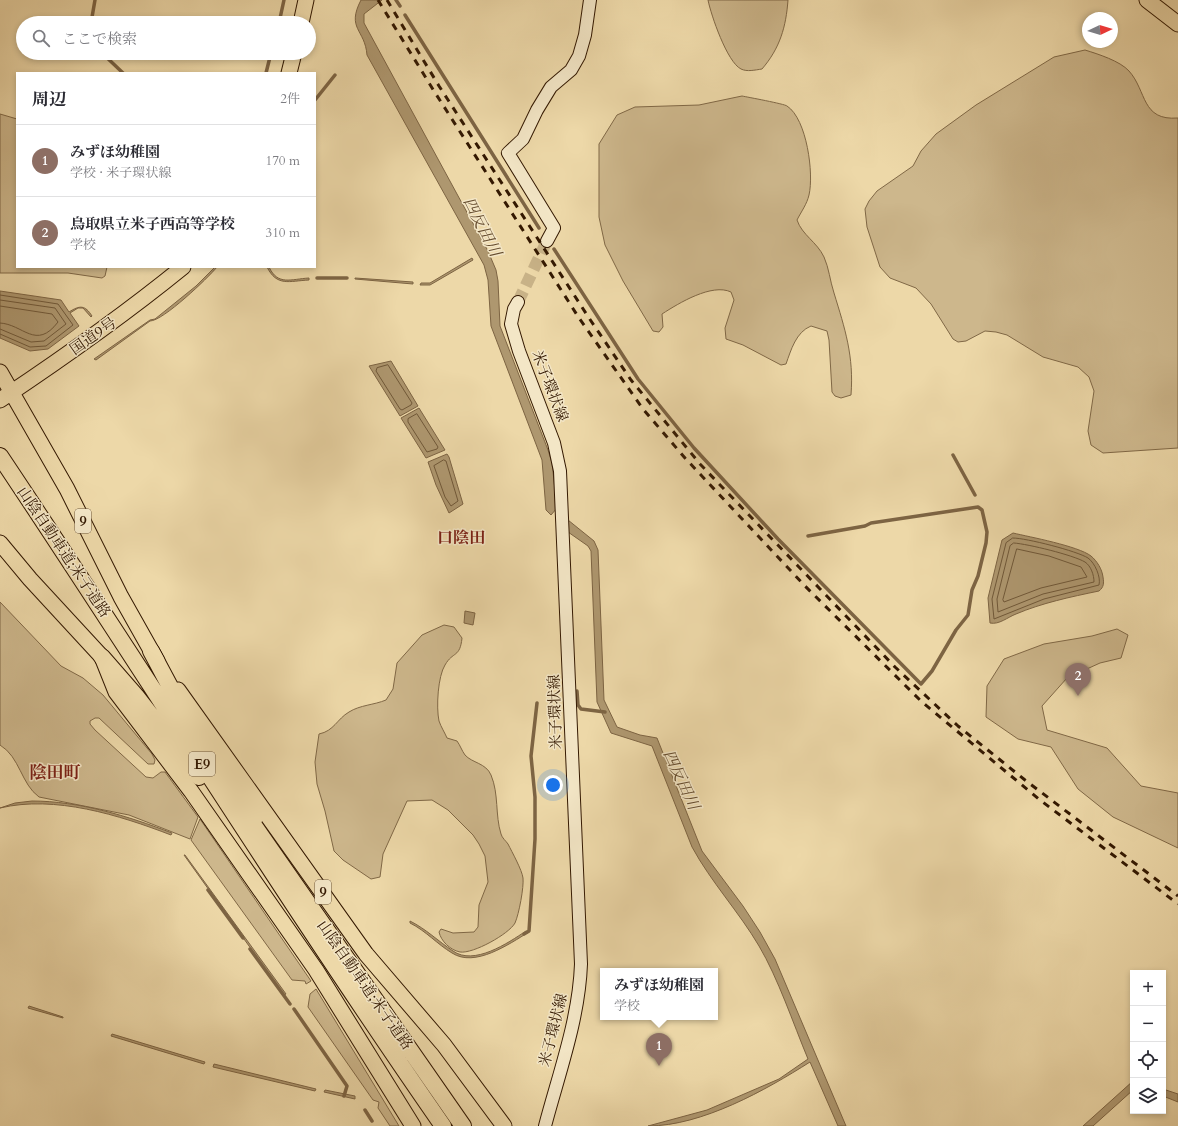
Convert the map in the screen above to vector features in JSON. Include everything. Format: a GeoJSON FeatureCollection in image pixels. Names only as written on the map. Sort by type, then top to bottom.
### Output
{"type":"FeatureCollection","features":[{"type":"Feature","properties":{"kind":"highway"},"geometry":{"type":"LineString","coordinates":[[303,16],[306,0]]}},
{"type":"Feature","properties":{"kind":"highway"},"geometry":{"type":"LineString","coordinates":[[1147,0],[1178,24]]}},
{"type":"Feature","properties":{"kind":"highway"},"geometry":{"type":"LineString","coordinates":[[289,72],[292,60]]}},
{"type":"Feature","properties":{"kind":"highway","name":"国道9号"},"geometry":{"type":"LineString","coordinates":[[0,400],[129,311],[182,268]]}},
{"type":"Feature","properties":{"kind":"highway","name":"9"},"geometry":{"type":"LineString","coordinates":[[0,372],[13,392],[67,489],[121,597],[151,651],[366,954],[444,1045],[504,1126]]}},
{"type":"Feature","properties":{"kind":"highway","name":"山陰自動車道;米子道路"},"geometry":{"type":"LineString","coordinates":[[0,456],[294,895],[428,1105],[443,1126]]}},
{"type":"Feature","properties":{"kind":"highway"},"geometry":{"type":"LineString","coordinates":[[0,543],[30,579],[102,657],[167,735],[294,895]]}},
{"type":"Feature","properties":{"kind":"highway"},"geometry":{"type":"LineString","coordinates":[[151,651],[183,711],[294,895]]}},
{"type":"Feature","properties":{"kind":"highway"},"geometry":{"type":"LineString","coordinates":[[102,657],[116,692],[190,791],[312,964],[413,1126]]}},
{"type":"Feature","properties":{"kind":"highway","name":"山陰自動車道;米子道路"},"geometry":{"type":"LineString","coordinates":[[294,895],[442,1095],[463,1126]]}},
{"type":"Feature","properties":{"kind":"main road"},"geometry":{"type":"LineString","coordinates":[[547,242],[554,228],[508,152],[523,139],[536,110],[551,87],[571,70],[579,56],[586,35],[590,0]]}},
{"type":"Feature","properties":{"kind":"main road","name":"米子環状線"},"geometry":{"type":"LineString","coordinates":[[518,302],[514,309],[512,324],[519,350],[554,443],[560,471],[581,949],[580,985],[574,1016],[545,1126]]}},
{"type":"Feature","properties":{"kind":"shaded area"},"geometry":{"type":"Polygon","coordinates":[[[708,0],[788,0],[784,28],[778,45],[762,69],[746,70],[741,69],[736,65],[720,38],[708,0]]]}},
{"type":"Feature","properties":{"kind":"shaded area"},"geometry":{"type":"Polygon","coordinates":[[[1085,50],[1108,58],[1125,67],[1135,79],[1146,103],[1157,115],[1166,118],[1178,118],[1178,448],[1103,453],[1091,445],[1088,431],[1094,391],[1089,377],[1078,367],[1043,357],[1007,335],[985,331],[966,341],[958,342],[953,339],[931,304],[916,288],[890,278],[880,267],[867,227],[865,209],[869,201],[877,191],[913,166],[921,151],[936,134],[976,105],[1054,57],[1085,50]]]}},
{"type":"Feature","properties":{"kind":"shaded area"},"geometry":{"type":"Polygon","coordinates":[[[742,96],[785,105],[794,113],[800,122],[810,161],[810,186],[807,202],[797,220],[802,230],[818,247],[827,266],[848,343],[852,381],[851,395],[841,398],[835,396],[832,392],[829,340],[827,331],[811,326],[801,332],[786,364],[781,365],[743,345],[726,339],[725,328],[734,300],[731,292],[715,290],[705,292],[686,300],[662,314],[663,327],[659,332],[653,331],[623,281],[605,245],[599,217],[599,144],[617,115],[635,107],[699,105],[742,96]]]}},
{"type":"Feature","properties":{"kind":"shaded area"},"geometry":{"type":"Polygon","coordinates":[[[0,114],[16,119],[16,268],[107,268],[105,276],[102,278],[68,273],[0,273],[0,114]]]}},
{"type":"Feature","properties":{"kind":"shaded area"},"geometry":{"type":"Polygon","coordinates":[[[0,602],[61,666],[83,678],[103,695],[152,754],[155,760],[154,764],[148,764],[99,718],[95,718],[90,721],[90,724],[95,730],[146,777],[153,778],[161,772],[165,772],[198,817],[190,839],[129,815],[39,797],[33,792],[12,756],[0,745],[0,602]]]}},
{"type":"Feature","properties":{"kind":"shaded area"},"geometry":{"type":"Polygon","coordinates":[[[444,625],[454,627],[462,638],[460,649],[445,665],[441,676],[438,700],[439,721],[447,738],[457,741],[468,758],[489,771],[495,790],[501,834],[508,844],[521,870],[523,878],[521,900],[515,923],[498,938],[482,947],[466,952],[456,951],[446,945],[439,932],[441,929],[453,933],[474,932],[478,927],[479,905],[488,882],[485,856],[473,835],[448,810],[432,800],[407,801],[383,854],[380,877],[371,879],[343,860],[334,851],[317,784],[315,762],[319,734],[332,728],[345,715],[353,710],[362,706],[386,700],[393,689],[397,663],[422,635],[444,625]]]}},
{"type":"Feature","properties":{"kind":"shaded area"},"geometry":{"type":"Polygon","coordinates":[[[1117,629],[1128,635],[1121,658],[1100,663],[1067,678],[1042,706],[1047,730],[1107,748],[1141,786],[1178,793],[1178,848],[1113,817],[1078,789],[1051,747],[1018,739],[986,717],[987,686],[1004,659],[1044,644],[1092,636],[1117,629]]]}},
{"type":"Feature","properties":{"kind":"shaded area"},"geometry":{"type":"Polygon","coordinates":[[[200,819],[311,981],[306,984],[305,981],[292,980],[191,840],[200,819]]]}},
{"type":"Feature","properties":{"kind":"shaded area"},"geometry":{"type":"Polygon","coordinates":[[[316,989],[399,1126],[390,1126],[378,1108],[379,1102],[373,1100],[308,1007],[310,994],[316,989]]]}},
{"type":"Feature","properties":{"kind":"water"},"geometry":{"type":"Polygon","coordinates":[[[361,0],[382,0],[364,14],[364,23],[488,251],[496,270],[498,281],[500,326],[552,463],[557,508],[551,515],[546,510],[542,460],[491,326],[488,280],[484,265],[367,55],[366,46],[358,29],[355,17],[361,0]]]}},
{"type":"Feature","properties":{"kind":"water"},"geometry":{"type":"Polygon","coordinates":[[[472,258],[473,260],[430,285],[420,285],[421,283],[430,283],[472,258]]]}},
{"type":"Feature","properties":{"kind":"water"},"geometry":{"type":"Polygon","coordinates":[[[214,268],[216,268],[175,307],[165,314],[156,319],[150,321],[96,360],[94,359],[150,320],[155,319],[196,286],[214,268]]]}},
{"type":"Feature","properties":{"kind":"water"},"geometry":{"type":"Polygon","coordinates":[[[268,268],[270,268],[277,277],[281,279],[291,280],[309,278],[309,280],[290,282],[284,281],[275,278],[268,268]]]}},
{"type":"Feature","properties":{"kind":"water"},"geometry":{"type":"Polygon","coordinates":[[[355,279],[413,282],[413,284],[355,279]]]}},
{"type":"Feature","properties":{"kind":"water"},"geometry":{"type":"Polygon","coordinates":[[[0,291],[61,300],[69,312],[76,308],[82,307],[85,308],[92,316],[91,317],[83,308],[78,308],[70,313],[79,326],[48,349],[30,351],[0,338],[0,291]]]}},
{"type":"Feature","properties":{"kind":"water"},"geometry":{"type":"Polygon","coordinates":[[[391,361],[418,406],[400,416],[369,366],[391,361]]]}},
{"type":"Feature","properties":{"kind":"water"},"geometry":{"type":"Polygon","coordinates":[[[419,408],[445,450],[426,458],[401,418],[419,408]]]}},
{"type":"Feature","properties":{"kind":"water"},"geometry":{"type":"Polygon","coordinates":[[[447,454],[463,504],[449,513],[436,485],[428,462],[447,454]]]}},
{"type":"Feature","properties":{"kind":"water"},"geometry":{"type":"Polygon","coordinates":[[[568,520],[594,541],[598,550],[604,700],[617,727],[640,735],[657,738],[702,851],[743,906],[775,959],[846,1126],[838,1126],[810,1062],[754,1095],[711,1113],[690,1120],[648,1126],[707,1110],[779,1079],[808,1059],[779,986],[759,946],[692,847],[652,746],[611,733],[597,702],[591,551],[588,546],[568,532],[568,520]]]}},
{"type":"Feature","properties":{"kind":"water"},"geometry":{"type":"Polygon","coordinates":[[[1013,533],[1065,545],[1085,552],[1091,556],[1102,571],[1104,581],[1102,588],[1099,591],[1046,603],[1016,614],[1000,622],[990,623],[988,598],[1002,540],[1013,533]]]}},
{"type":"Feature","properties":{"kind":"water"},"geometry":{"type":"Polygon","coordinates":[[[465,611],[475,613],[473,625],[464,623],[465,611]]]}},
{"type":"Feature","properties":{"kind":"water"},"geometry":{"type":"Polygon","coordinates":[[[32,801],[68,804],[121,815],[172,833],[171,835],[109,814],[87,809],[43,804],[0,808],[15,803],[32,801]]]}},
{"type":"Feature","properties":{"kind":"water"},"geometry":{"type":"Polygon","coordinates":[[[185,855],[286,994],[284,995],[185,855]]]}},
{"type":"Feature","properties":{"kind":"water"},"geometry":{"type":"Polygon","coordinates":[[[410,921],[453,951],[461,955],[471,956],[501,947],[526,931],[529,932],[492,953],[471,958],[461,957],[452,953],[410,923],[410,921]]]}},
{"type":"Feature","properties":{"kind":"water"},"geometry":{"type":"Polygon","coordinates":[[[29,1006],[63,1017],[63,1018],[28,1008],[29,1006]]]}},
{"type":"Feature","properties":{"kind":"water"},"geometry":{"type":"Polygon","coordinates":[[[112,1034],[205,1062],[204,1064],[111,1036],[112,1034]]]}},
{"type":"Feature","properties":{"kind":"water"},"geometry":{"type":"Polygon","coordinates":[[[214,1064],[316,1089],[315,1091],[213,1067],[214,1064]]]}},
{"type":"Feature","properties":{"kind":"water"},"geometry":{"type":"Polygon","coordinates":[[[1130,1084],[1130,1093],[1093,1126],[1083,1126],[1130,1084]]]}},
{"type":"Feature","properties":{"kind":"water"},"geometry":{"type":"Polygon","coordinates":[[[325,1090],[355,1096],[355,1099],[324,1092],[325,1090]]]}},
{"type":"Feature","properties":{"kind":"water"},"geometry":{"type":"Polygon","coordinates":[[[1166,1090],[1178,1094],[1178,1102],[1166,1097],[1166,1090]]]}},
{"type":"Feature","properties":{"kind":"waterway"},"geometry":{"type":"LineString","coordinates":[[92,16],[95,0]]}},
{"type":"Feature","properties":{"kind":"waterway"},"geometry":{"type":"LineString","coordinates":[[281,16],[284,0]]}},
{"type":"Feature","properties":{"kind":"waterway"},"geometry":{"type":"LineString","coordinates":[[396,0],[400,6]]}},
{"type":"Feature","properties":{"kind":"waterway"},"geometry":{"type":"LineString","coordinates":[[405,15],[539,228]]}},
{"type":"Feature","properties":{"kind":"waterway"},"geometry":{"type":"LineString","coordinates":[[109,60],[122,72]]}},
{"type":"Feature","properties":{"kind":"waterway"},"geometry":{"type":"LineString","coordinates":[[266,72],[269,60]]}},
{"type":"Feature","properties":{"kind":"waterway"},"geometry":{"type":"LineString","coordinates":[[316,99],[335,75]]}},
{"type":"Feature","properties":{"kind":"waterway"},"geometry":{"type":"LineString","coordinates":[[554,249],[638,379],[694,448],[778,539],[921,684],[932,671],[956,630],[968,615],[972,590],[978,576],[986,543],[987,532],[982,510],[978,507],[871,523],[865,526],[808,536]]}},
{"type":"Feature","properties":{"kind":"waterway"},"geometry":{"type":"LineString","coordinates":[[317,278],[347,278]]}},
{"type":"Feature","properties":{"kind":"waterway"},"geometry":{"type":"LineString","coordinates":[[953,455],[975,495]]}},
{"type":"Feature","properties":{"kind":"waterway"},"geometry":{"type":"LineString","coordinates":[[577,691],[578,705],[581,709],[605,712]]}},
{"type":"Feature","properties":{"kind":"waterway"},"geometry":{"type":"LineString","coordinates":[[524,934],[529,931],[535,839],[535,797],[531,756],[537,703]]}},
{"type":"Feature","properties":{"kind":"waterway"},"geometry":{"type":"LineString","coordinates":[[208,890],[243,938]]}},
{"type":"Feature","properties":{"kind":"waterway"},"geometry":{"type":"LineString","coordinates":[[250,949],[290,1004]]}},
{"type":"Feature","properties":{"kind":"waterway"},"geometry":{"type":"LineString","coordinates":[[294,1009],[347,1086],[344,1096]]}},
{"type":"Feature","properties":{"kind":"waterway"},"geometry":{"type":"LineString","coordinates":[[365,1110],[372,1121]]}},
{"type":"Feature","properties":{"kind":"tunnel"},"geometry":{"type":"LineString","coordinates":[[518,302],[547,241]]}},
{"type":"Feature","properties":{"kind":"railway"},"geometry":{"type":"LineString","coordinates":[[378,0],[434,91],[579,318],[643,409],[685,458],[805,586],[922,702],[1040,800],[1178,904]]}},
{"type":"Feature","properties":{"kind":"railway"},"geometry":{"type":"LineString","coordinates":[[387,0],[439,86],[587,315],[631,380],[700,464],[895,667],[958,726],[1025,780],[1178,896]]}},
{"type":"Feature","properties":{"kind":"place","name":"鳥取県立米子西高等学校"},"geometry":{"type":"Point","coordinates":[1078,696]}},
{"type":"Feature","properties":{"kind":"place","name":"みずほ幼稚園"},"geometry":{"type":"Point","coordinates":[659,1066]}},
{"type":"Feature","properties":{"kind":"district","name":"口陰田"},"geometry":{"type":"Point","coordinates":[461,538]}},
{"type":"Feature","properties":{"kind":"district","name":"陰田町"},"geometry":{"type":"Point","coordinates":[55,772]}},
{"type":"Feature","properties":{"kind":"water label","name":"四反田川"},"geometry":{"type":"Point","coordinates":[482,227]}},
{"type":"Feature","properties":{"kind":"water label","name":"四反田川"},"geometry":{"type":"Point","coordinates":[681,780]}}]}
